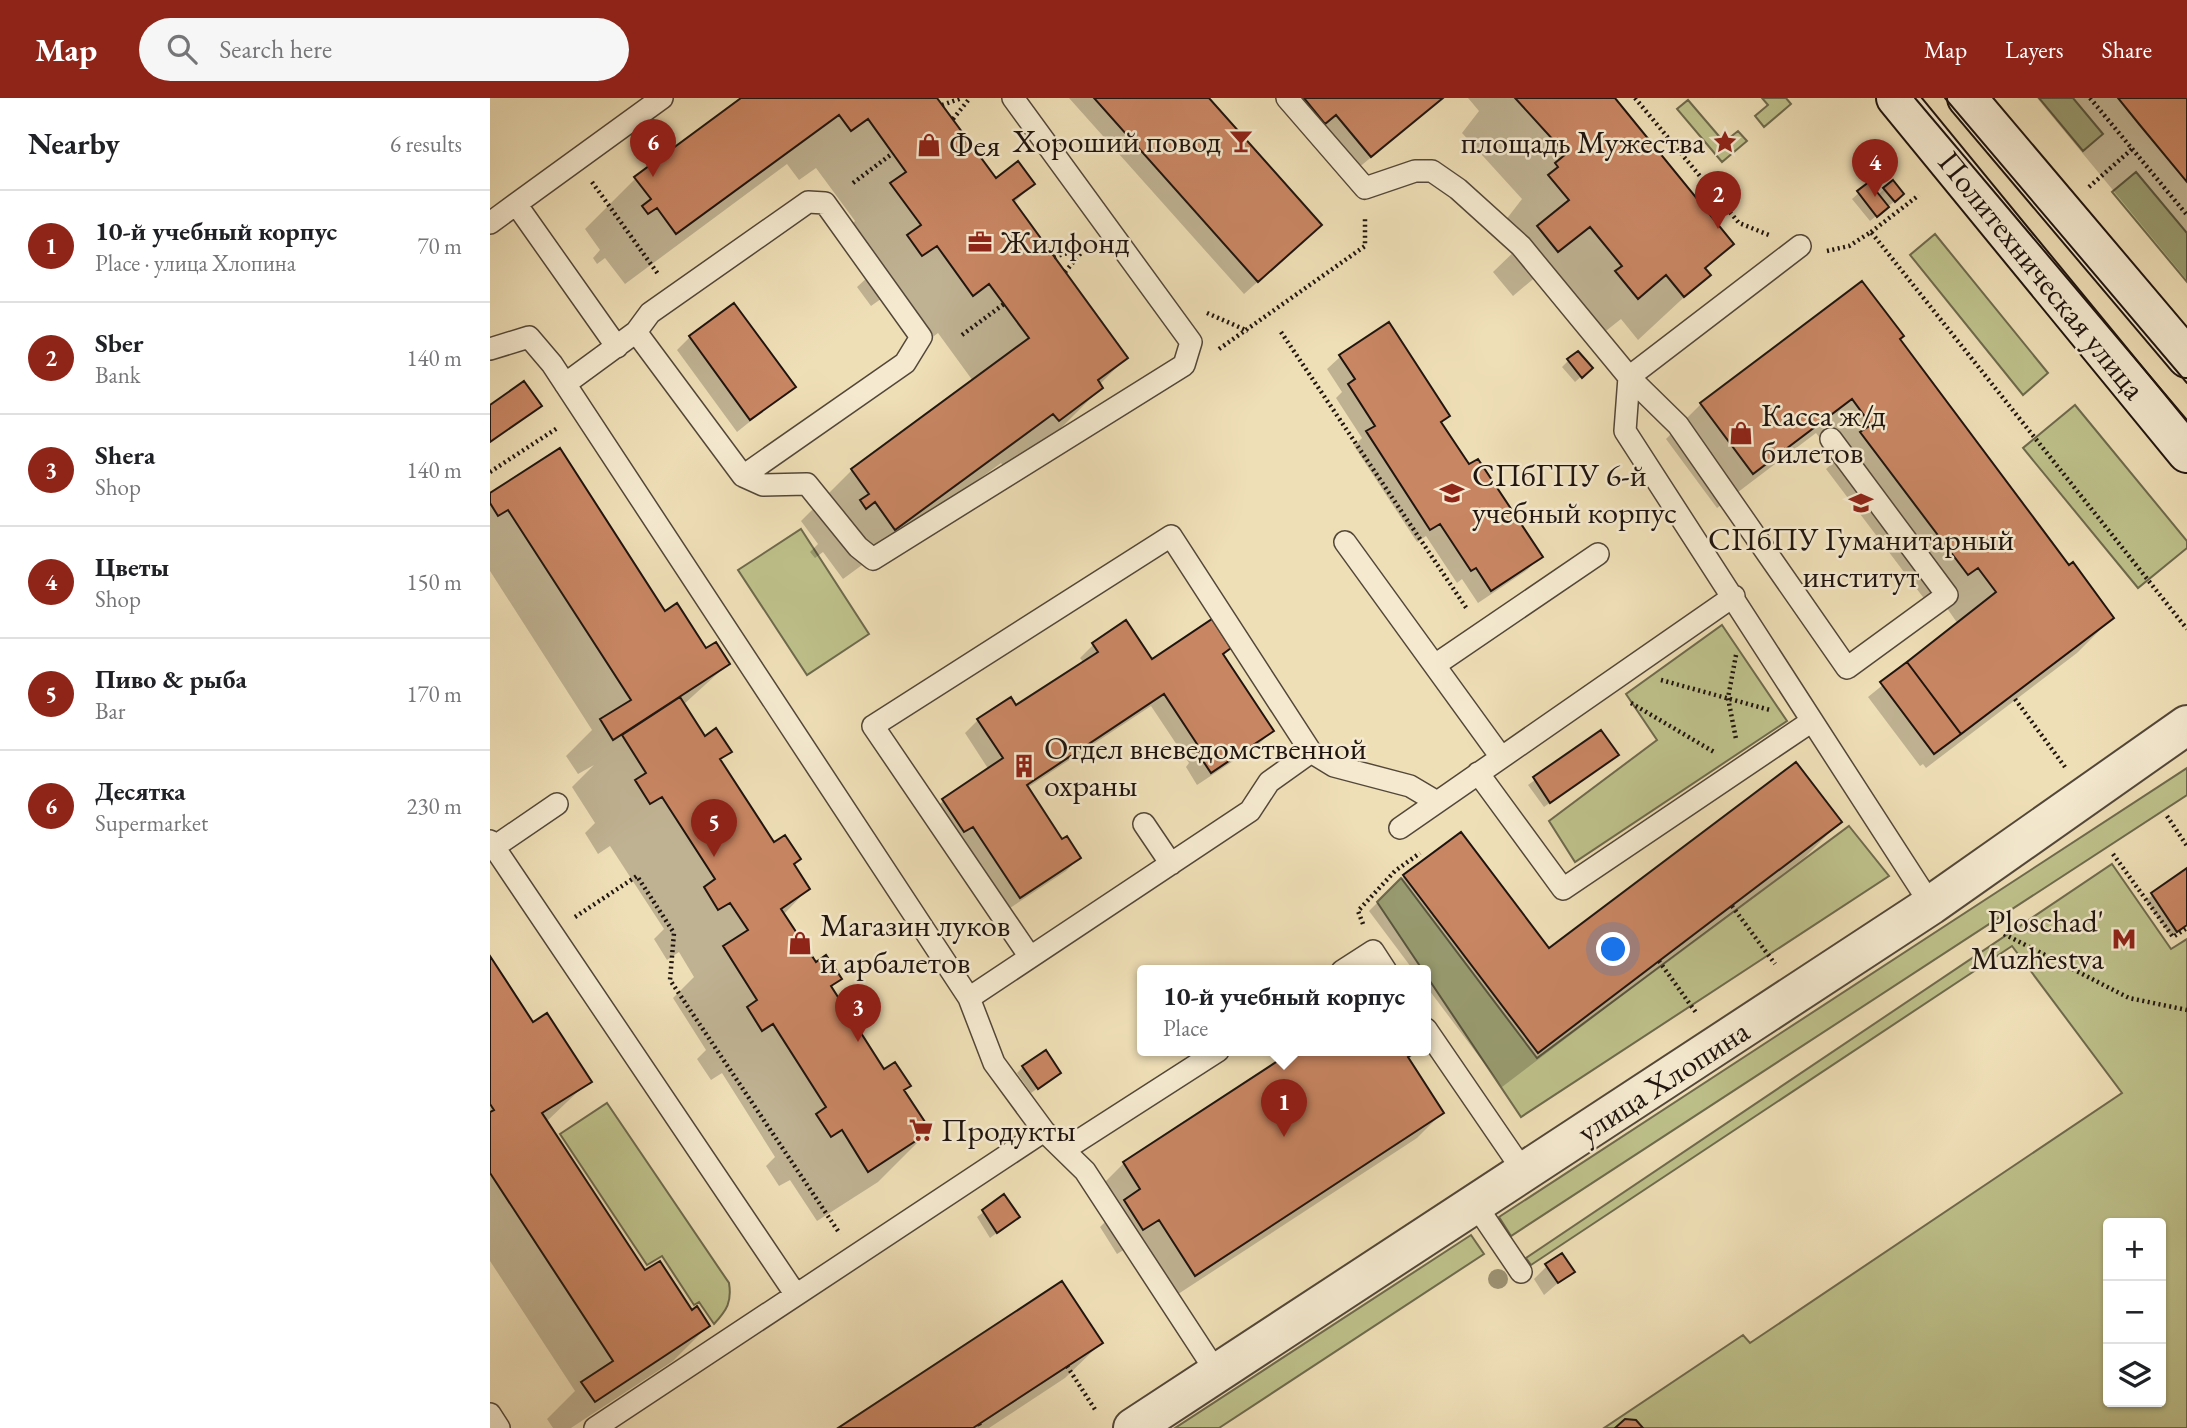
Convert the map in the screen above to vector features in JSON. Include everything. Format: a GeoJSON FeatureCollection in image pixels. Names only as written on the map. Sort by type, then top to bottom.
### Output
{"type":"FeatureCollection","features":[{"type":"Feature","properties":{"kind":"street","name":"Политехническая улица"},"geometry":{"type":"LineString","coordinates":[[1896,98],[2187,453]]}},
{"type":"Feature","properties":{"kind":"street","name":"Политехническая улица"},"geometry":{"type":"LineString","coordinates":[[1967,98],[2187,358]]}},
{"type":"Feature","properties":{"kind":"street","name":"улица Хлопина"},"geometry":{"type":"LineString","coordinates":[[1133,1428],[1931,905],[2187,725]]}},
{"type":"Feature","properties":{"kind":"lane"},"geometry":{"type":"LineString","coordinates":[[490,223],[662,98]]}},
{"type":"Feature","properties":{"kind":"lane"},"geometry":{"type":"LineString","coordinates":[[636,332],[743,476],[763,485],[807,484],[858,547],[873,559],[1184,365],[1191,342],[1013,98]]}},
{"type":"Feature","properties":{"kind":"lane"},"geometry":{"type":"LineString","coordinates":[[1287,98],[1365,188],[1415,171],[1432,171],[1458,189],[1521,246],[1629,377],[1678,425],[1847,668],[1947,595],[1831,439]]}},
{"type":"Feature","properties":{"kind":"lane"},"geometry":{"type":"LineString","coordinates":[[565,384],[617,348],[636,332],[650,313],[808,202],[825,203],[921,337],[905,363],[743,476]]}},
{"type":"Feature","properties":{"kind":"lane"},"geometry":{"type":"LineString","coordinates":[[516,204],[617,348]]}},
{"type":"Feature","properties":{"kind":"lane"},"geometry":{"type":"LineString","coordinates":[[1800,246],[1629,377],[1625,431],[1931,905]]}},
{"type":"Feature","properties":{"kind":"lane"},"geometry":{"type":"LineString","coordinates":[[490,349],[528,337],[565,384],[969,998],[994,1063],[1044,1131],[1085,1171],[1217,1373]]}},
{"type":"Feature","properties":{"kind":"lane"},"geometry":{"type":"LineString","coordinates":[[1030,957],[873,726],[1171,536],[1311,752],[1334,766],[1410,786],[1437,802]]}},
{"type":"Feature","properties":{"kind":"lane"},"geometry":{"type":"LineString","coordinates":[[1345,542],[1501,757]]}},
{"type":"Feature","properties":{"kind":"lane"},"geometry":{"type":"LineString","coordinates":[[1435,665],[1598,554]]}},
{"type":"Feature","properties":{"kind":"lane"},"geometry":{"type":"LineString","coordinates":[[1400,828],[1634,666],[1739,604]]}},
{"type":"Feature","properties":{"kind":"lane"},"geometry":{"type":"LineString","coordinates":[[1478,773],[1563,890],[1812,721]]}},
{"type":"Feature","properties":{"kind":"lane"},"geometry":{"type":"LineString","coordinates":[[969,998],[1250,811],[1269,782],[1311,752]]}},
{"type":"Feature","properties":{"kind":"lane"},"geometry":{"type":"LineString","coordinates":[[557,804],[492,844],[796,1295]]}},
{"type":"Feature","properties":{"kind":"lane"},"geometry":{"type":"LineString","coordinates":[[1144,824],[1171,864]]}},
{"type":"Feature","properties":{"kind":"lane"},"geometry":{"type":"LineString","coordinates":[[1351,965],[1373,951],[1382,965]]}},
{"type":"Feature","properties":{"kind":"lane"},"geometry":{"type":"LineString","coordinates":[[1431,1036],[1524,1172]]}},
{"type":"Feature","properties":{"kind":"lane"},"geometry":{"type":"LineString","coordinates":[[1064,1150],[1210,1056]]}},
{"type":"Feature","properties":{"kind":"lane"},"geometry":{"type":"LineString","coordinates":[[595,1428],[1044,1131]]}},
{"type":"Feature","properties":{"kind":"lane"},"geometry":{"type":"LineString","coordinates":[[1475,1204],[1521,1272]]}},
{"type":"Feature","properties":{"kind":"lane"},"geometry":{"type":"LineString","coordinates":[[490,1414],[499,1428]]}},
{"type":"Feature","properties":{"kind":"path"},"geometry":{"type":"LineString","coordinates":[[942,105],[962,98]]}},
{"type":"Feature","properties":{"kind":"path"},"geometry":{"type":"LineString","coordinates":[[953,119],[970,98]]}},
{"type":"Feature","properties":{"kind":"path"},"geometry":{"type":"LineString","coordinates":[[1635,98],[1739,223],[1800,246],[1824,251],[1849,246],[1919,195]]}},
{"type":"Feature","properties":{"kind":"path"},"geometry":{"type":"LineString","coordinates":[[2091,98],[2187,215]]}},
{"type":"Feature","properties":{"kind":"path"},"geometry":{"type":"LineString","coordinates":[[2089,187],[2132,149]]}},
{"type":"Feature","properties":{"kind":"path"},"geometry":{"type":"LineString","coordinates":[[853,183],[893,153]]}},
{"type":"Feature","properties":{"kind":"path"},"geometry":{"type":"LineString","coordinates":[[576,161],[659,275]]}},
{"type":"Feature","properties":{"kind":"path"},"geometry":{"type":"LineString","coordinates":[[1184,365],[1209,355],[1248,331],[1365,246],[1365,188]]}},
{"type":"Feature","properties":{"kind":"path"},"geometry":{"type":"LineString","coordinates":[[1871,232],[2187,629]]}},
{"type":"Feature","properties":{"kind":"path"},"geometry":{"type":"LineString","coordinates":[[1065,272],[1087,247]]}},
{"type":"Feature","properties":{"kind":"path"},"geometry":{"type":"LineString","coordinates":[[962,335],[1004,304]]}},
{"type":"Feature","properties":{"kind":"path"},"geometry":{"type":"LineString","coordinates":[[1281,332],[1483,633]]}},
{"type":"Feature","properties":{"kind":"path"},"geometry":{"type":"LineString","coordinates":[[490,472],[583,411]]}},
{"type":"Feature","properties":{"kind":"path"},"geometry":{"type":"LineString","coordinates":[[1739,604],[1728,698],[1742,768]]}},
{"type":"Feature","properties":{"kind":"path"},"geometry":{"type":"LineString","coordinates":[[1634,666],[1667,683],[1812,721]]}},
{"type":"Feature","properties":{"kind":"path"},"geometry":{"type":"LineString","coordinates":[[1603,687],[1742,768]]}},
{"type":"Feature","properties":{"kind":"path"},"geometry":{"type":"LineString","coordinates":[[2015,699],[2066,768]]}},
{"type":"Feature","properties":{"kind":"path"},"geometry":{"type":"LineString","coordinates":[[2167,816],[2187,846]]}},
{"type":"Feature","properties":{"kind":"path"},"geometry":{"type":"LineString","coordinates":[[1373,951],[1358,911],[1395,871],[1428,847]]}},
{"type":"Feature","properties":{"kind":"path"},"geometry":{"type":"LineString","coordinates":[[2113,854],[2173,937],[2187,928]]}},
{"type":"Feature","properties":{"kind":"path"},"geometry":{"type":"LineString","coordinates":[[552,933],[637,876],[674,933],[670,980],[854,1255]]}},
{"type":"Feature","properties":{"kind":"path"},"geometry":{"type":"LineString","coordinates":[[1732,906],[1778,967]]}},
{"type":"Feature","properties":{"kind":"path"},"geometry":{"type":"LineString","coordinates":[[2004,934],[2129,998],[2187,1010]]}},
{"type":"Feature","properties":{"kind":"path"},"geometry":{"type":"LineString","coordinates":[[1659,961],[1700,1019]]}},
{"type":"Feature","properties":{"kind":"path"},"geometry":{"type":"LineString","coordinates":[[1066,1366],[1096,1411]]}},
{"type":"Feature","properties":{"kind":"green space"},"geometry":{"type":"Polygon","coordinates":[[[1762,98],[1786,98],[1791,104],[1764,127],[1755,116],[1768,105],[1762,98]]]}},
{"type":"Feature","properties":{"kind":"green space"},"geometry":{"type":"Polygon","coordinates":[[[2039,98],[2073,98],[2103,134],[2083,151],[2039,98]]]}},
{"type":"Feature","properties":{"kind":"green space"},"geometry":{"type":"Polygon","coordinates":[[[1688,100],[1724,142],[1738,131],[1747,141],[1722,162],[1677,109],[1688,100]]]}},
{"type":"Feature","properties":{"kind":"green space"},"geometry":{"type":"Polygon","coordinates":[[[2136,172],[2187,233],[2187,282],[2112,192],[2136,172]]]}},
{"type":"Feature","properties":{"kind":"green space"},"geometry":{"type":"Polygon","coordinates":[[[1935,234],[2048,373],[2023,395],[1910,255],[1935,234]]]}},
{"type":"Feature","properties":{"kind":"green space"},"geometry":{"type":"Polygon","coordinates":[[[2075,405],[2187,541],[2187,548],[2138,588],[2023,448],[2075,405]]]}},
{"type":"Feature","properties":{"kind":"green space"},"geometry":{"type":"Polygon","coordinates":[[[801,529],[869,634],[807,675],[738,570],[801,529]]]}},
{"type":"Feature","properties":{"kind":"green space"},"geometry":{"type":"Polygon","coordinates":[[[1722,625],[1787,721],[1575,862],[1549,821],[1657,740],[1626,694],[1722,625]]]}},
{"type":"Feature","properties":{"kind":"green space"},"geometry":{"type":"Polygon","coordinates":[[[2187,768],[2187,795],[1511,1236],[1499,1217],[2187,768]]]}},
{"type":"Feature","properties":{"kind":"green space"},"geometry":{"type":"Polygon","coordinates":[[[1849,826],[1889,876],[1521,1117],[1431,983],[1431,965],[1419,965],[1377,902],[1401,878],[1537,1058],[1849,826]]]}},
{"type":"Feature","properties":{"kind":"green space"},"geometry":{"type":"Polygon","coordinates":[[[2112,864],[2171,949],[2187,939],[2187,1428],[1604,1428],[1743,1335],[1750,1343],[2122,1093],[2012,946],[1531,1265],[1526,1258],[2112,864]]]}},
{"type":"Feature","properties":{"kind":"green space"},"geometry":{"type":"Polygon","coordinates":[[[607,1103],[729,1283],[728,1305],[714,1324],[699,1302],[694,1305],[662,1256],[647,1265],[560,1134],[607,1103]]]}},
{"type":"Feature","properties":{"kind":"green space"},"geometry":{"type":"Polygon","coordinates":[[[1471,1235],[1484,1254],[1219,1428],[1175,1428],[1471,1235]]]}},
{"type":"Feature","properties":{"kind":"building"},"geometry":{"type":"Polygon","coordinates":[[[741,98],[937,98],[996,178],[1018,161],[1035,184],[1013,200],[1128,358],[1098,380],[1103,388],[1059,421],[1053,414],[895,530],[875,502],[866,509],[860,500],[869,494],[851,469],[1029,338],[989,284],[973,296],[937,246],[922,256],[907,235],[921,225],[890,183],[906,172],[868,119],[851,131],[839,115],[676,234],[657,208],[648,214],[642,206],[651,199],[634,177],[741,98]]]}},
{"type":"Feature","properties":{"kind":"building"},"geometry":{"type":"Polygon","coordinates":[[[1094,98],[1209,98],[1322,225],[1258,282],[1094,98]]]}},
{"type":"Feature","properties":{"kind":"building"},"geometry":{"type":"Polygon","coordinates":[[[1304,98],[1443,98],[1371,157],[1336,115],[1325,124],[1304,98]]]}},
{"type":"Feature","properties":{"kind":"building"},"geometry":{"type":"Polygon","coordinates":[[[1515,98],[1615,98],[1734,244],[1705,268],[1711,275],[1684,297],[1666,275],[1638,299],[1615,271],[1622,266],[1590,227],[1558,252],[1537,226],[1569,200],[1548,175],[1558,167],[1555,163],[1566,154],[1515,98]]]}},
{"type":"Feature","properties":{"kind":"building"},"geometry":{"type":"Polygon","coordinates":[[[2118,98],[2187,98],[2187,182],[2139,124],[2118,98]]]}},
{"type":"Feature","properties":{"kind":"building"},"geometry":{"type":"Polygon","coordinates":[[[1893,180],[1904,194],[1895,202],[1883,188],[1893,180]]]}},
{"type":"Feature","properties":{"kind":"building"},"geometry":{"type":"Polygon","coordinates":[[[1869,182],[1889,207],[1877,217],[1857,191],[1869,182]]]}},
{"type":"Feature","properties":{"kind":"building"},"geometry":{"type":"Polygon","coordinates":[[[1862,281],[1904,336],[1900,339],[2069,565],[2073,562],[2114,618],[1961,734],[1907,662],[1996,592],[1978,568],[1968,575],[1860,432],[1871,425],[1852,399],[1753,474],[1700,403],[1862,281]]]}},
{"type":"Feature","properties":{"kind":"building"},"geometry":{"type":"Polygon","coordinates":[[[734,303],[796,387],[750,420],[689,336],[734,303]]]}},
{"type":"Feature","properties":{"kind":"building","name":"СПбГПУ 6-й учебный корпус"},"geometry":{"type":"Polygon","coordinates":[[[1389,322],[1450,416],[1441,422],[1469,464],[1478,459],[1543,557],[1491,591],[1476,568],[1471,571],[1440,524],[1430,530],[1366,431],[1375,426],[1348,384],[1355,379],[1339,355],[1389,322]]]}},
{"type":"Feature","properties":{"kind":"building"},"geometry":{"type":"Polygon","coordinates":[[[1578,351],[1593,368],[1582,378],[1567,359],[1578,351]]]}},
{"type":"Feature","properties":{"kind":"building"},"geometry":{"type":"Polygon","coordinates":[[[524,381],[542,406],[490,442],[490,405],[524,381]]]}},
{"type":"Feature","properties":{"kind":"building"},"geometry":{"type":"Polygon","coordinates":[[[560,448],[665,611],[677,603],[706,648],[716,642],[730,664],[613,740],[600,719],[631,700],[508,510],[498,516],[490,503],[490,493],[560,448]]]}},
{"type":"Feature","properties":{"kind":"building","name":"Отдел вневедомственной охраны"},"geometry":{"type":"Polygon","coordinates":[[[1212,619],[1231,648],[1223,654],[1274,731],[1211,773],[1197,752],[1201,750],[1164,694],[1027,785],[1062,839],[1067,836],[1081,858],[1020,898],[973,827],[964,832],[942,799],[1003,758],[977,719],[1011,697],[1016,705],[1098,652],[1092,643],[1126,620],[1152,659],[1212,619]]]}},
{"type":"Feature","properties":{"kind":"building"},"geometry":{"type":"Polygon","coordinates":[[[1907,662],[1961,734],[1934,754],[1880,682],[1907,662]]]}},
{"type":"Feature","properties":{"kind":"building"},"geometry":{"type":"Polygon","coordinates":[[[680,697],[705,736],[716,728],[732,752],[720,759],[774,842],[785,835],[801,859],[794,864],[810,889],[781,909],[816,962],[826,955],[842,979],[831,986],[884,1069],[895,1062],[911,1086],[904,1090],[931,1131],[868,1172],[842,1130],[831,1137],[816,1114],[826,1107],[773,1024],[762,1031],[747,1007],[757,1000],[723,946],[748,930],[730,903],[718,910],[704,887],[715,879],[662,797],[650,804],[635,780],[646,773],[622,735],[680,697]]]}},
{"type":"Feature","properties":{"kind":"building"},"geometry":{"type":"Polygon","coordinates":[[[1601,730],[1619,755],[1550,803],[1533,777],[1601,730]]]}},
{"type":"Feature","properties":{"kind":"building"},"geometry":{"type":"Polygon","coordinates":[[[1796,762],[1842,822],[1538,1053],[1403,875],[1461,832],[1549,948],[1796,762]]]}},
{"type":"Feature","properties":{"kind":"building"},"geometry":{"type":"Polygon","coordinates":[[[2187,868],[2187,925],[2177,932],[2151,893],[2187,868]]]}},
{"type":"Feature","properties":{"kind":"building"},"geometry":{"type":"Polygon","coordinates":[[[490,956],[533,1022],[547,1013],[592,1082],[542,1113],[645,1270],[660,1261],[692,1310],[697,1306],[710,1326],[595,1402],[581,1382],[613,1361],[490,1173],[490,1112],[494,1110],[490,1104],[490,956]]]}},
{"type":"Feature","properties":{"kind":"building"},"geometry":{"type":"Polygon","coordinates":[[[1046,1050],[1061,1073],[1038,1089],[1022,1066],[1046,1050]]]}},
{"type":"Feature","properties":{"kind":"building"},"geometry":{"type":"Polygon","coordinates":[[[1285,1056],[1410,1056],[1444,1113],[1195,1276],[1159,1220],[1143,1230],[1124,1200],[1140,1189],[1123,1162],[1285,1056]]]}},
{"type":"Feature","properties":{"kind":"building"},"geometry":{"type":"Polygon","coordinates":[[[1004,1194],[1020,1217],[997,1233],[982,1210],[1004,1194]]]}},
{"type":"Feature","properties":{"kind":"building"},"geometry":{"type":"Polygon","coordinates":[[[1562,1253],[1575,1272],[1558,1283],[1545,1264],[1562,1253]]]}},
{"type":"Feature","properties":{"kind":"building"},"geometry":{"type":"Polygon","coordinates":[[[1062,1281],[1103,1343],[973,1428],[838,1428],[1062,1281]]]}},
{"type":"Feature","properties":{"kind":"building"},"geometry":{"type":"Polygon","coordinates":[[[1625,1419],[1636,1420],[1643,1428],[1615,1428],[1625,1419]]]}},
{"type":"Feature","properties":{"kind":"tram line"},"geometry":{"type":"LineString","coordinates":[[1915,98],[2187,420]]}},
{"type":"Feature","properties":{"kind":"tram line"},"geometry":{"type":"LineString","coordinates":[[1945,98],[2187,383]]}},
{"type":"Feature","properties":{"kind":"place","name":"Хороший повод"},"geometry":{"type":"Point","coordinates":[1241,141]}},
{"type":"Feature","properties":{"kind":"place","name":"площадь Мужества"},"geometry":{"type":"Point","coordinates":[1725,142]}},
{"type":"Feature","properties":{"kind":"place","name":"Фея"},"geometry":{"type":"Point","coordinates":[929,145]}},
{"type":"Feature","properties":{"kind":"place","name":"Десятка"},"geometry":{"type":"Point","coordinates":[653,177]}},
{"type":"Feature","properties":{"kind":"place","name":"Цветы"},"geometry":{"type":"Point","coordinates":[1875,197]}},
{"type":"Feature","properties":{"kind":"place","name":"Sber"},"geometry":{"type":"Point","coordinates":[1718,229]}},
{"type":"Feature","properties":{"kind":"place","name":"Жилфонд"},"geometry":{"type":"Point","coordinates":[980,242]}},
{"type":"Feature","properties":{"kind":"place","name":"Касса ж/д билетов"},"geometry":{"type":"Point","coordinates":[1741,433]}},
{"type":"Feature","properties":{"kind":"place","name":"СПбГПУ 6-й учебный корпус"},"geometry":{"type":"Point","coordinates":[1452,493]}},
{"type":"Feature","properties":{"kind":"place","name":"СПбПУ Гуманитарный институт"},"geometry":{"type":"Point","coordinates":[1861,503]}},
{"type":"Feature","properties":{"kind":"place","name":"Отдел вневедомственной охраны"},"geometry":{"type":"Point","coordinates":[1024,766]}},
{"type":"Feature","properties":{"kind":"place","name":"Пиво & рыба"},"geometry":{"type":"Point","coordinates":[714,857]}},
{"type":"Feature","properties":{"kind":"place","name":"Ploschad' Muzhestva"},"geometry":{"type":"Point","coordinates":[2124,939]}},
{"type":"Feature","properties":{"kind":"place","name":"Магазин луков и арбалетов"},"geometry":{"type":"Point","coordinates":[800,943]}},
{"type":"Feature","properties":{"kind":"place","name":"Shera"},"geometry":{"type":"Point","coordinates":[858,1042]}},
{"type":"Feature","properties":{"kind":"place","name":"Продукты"},"geometry":{"type":"Point","coordinates":[921,1130]}},
{"type":"Feature","properties":{"kind":"place","name":"10-й учебный корпус"},"geometry":{"type":"Point","coordinates":[1284,1137]}}]}
